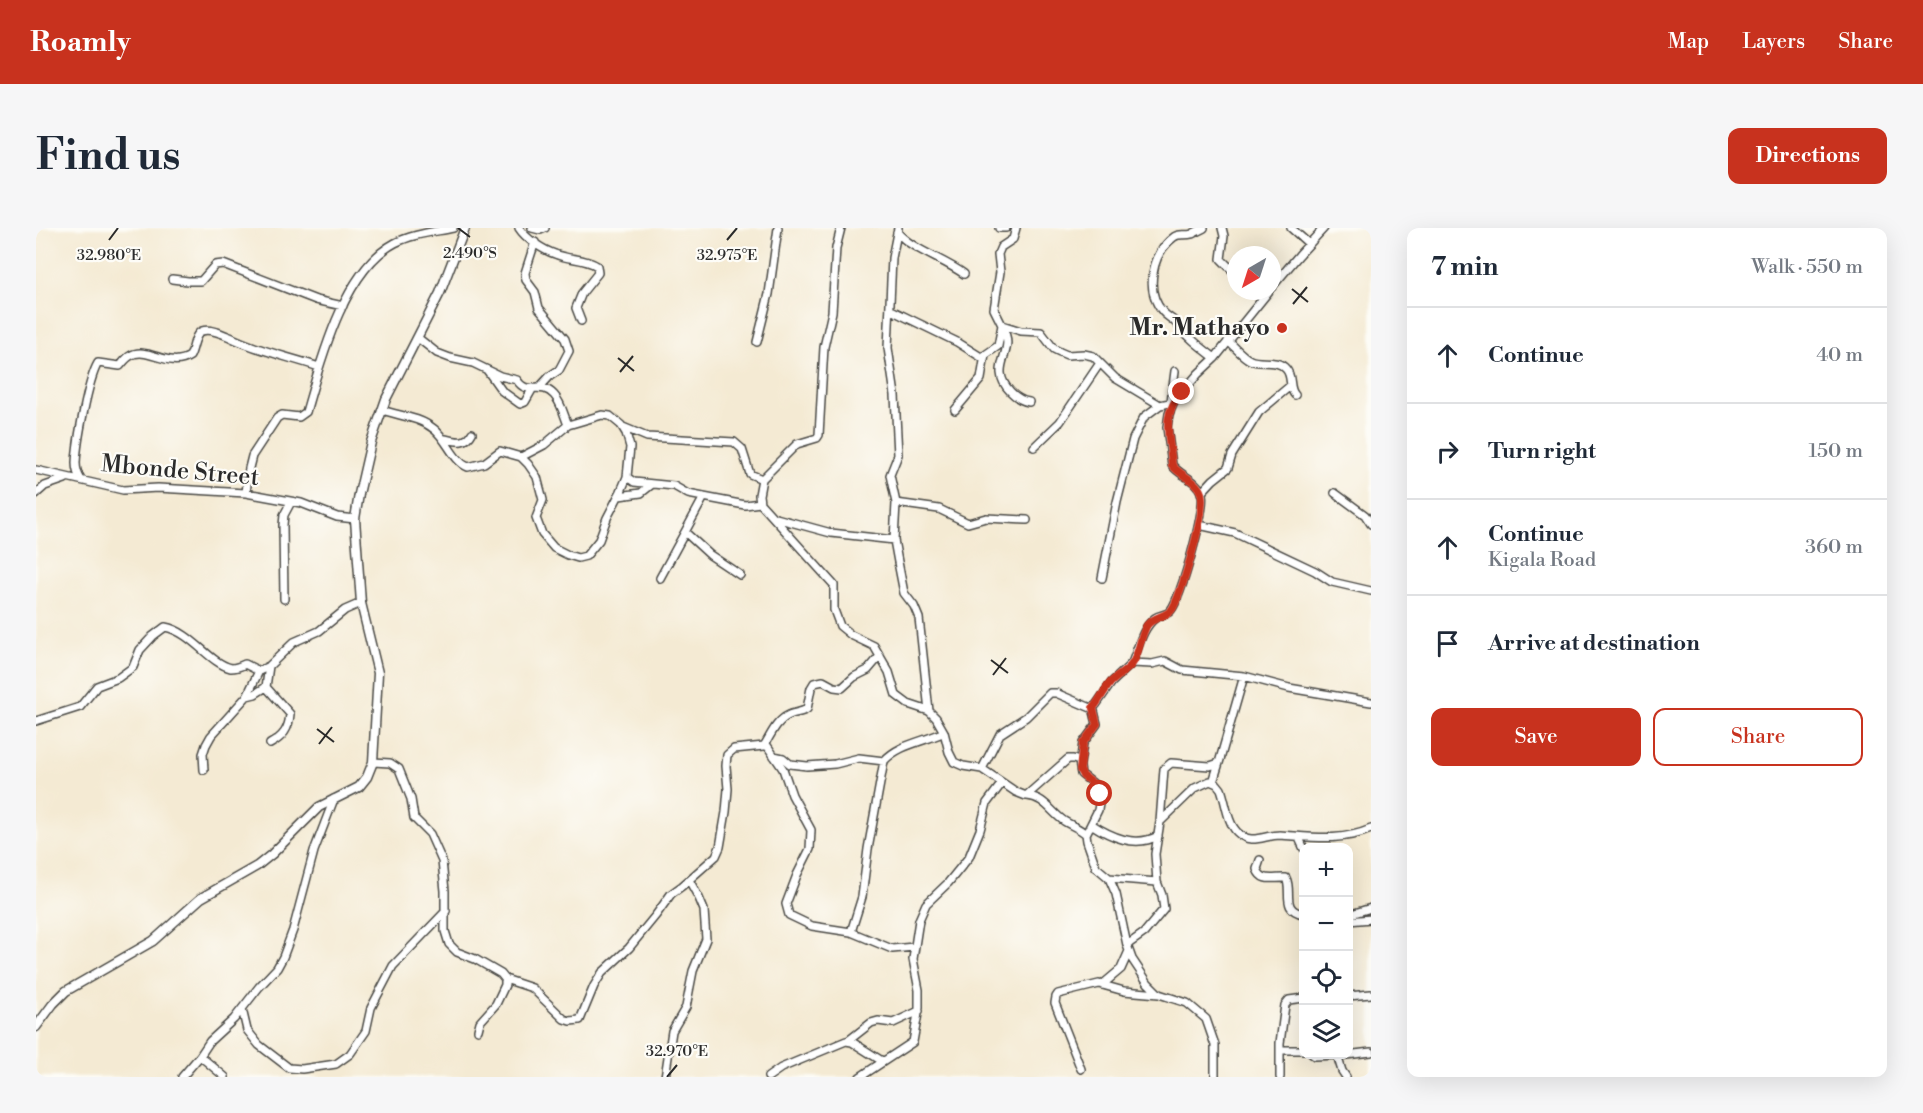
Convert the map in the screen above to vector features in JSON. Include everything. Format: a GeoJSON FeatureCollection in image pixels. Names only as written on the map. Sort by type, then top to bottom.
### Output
{"type":"FeatureCollection","features":[{"type":"Feature","properties":{"kind":"street"},"geometry":{"type":"LineString","coordinates":[[246,493],[252,456],[279,417],[299,417],[306,412],[330,335],[343,306],[364,272],[387,248],[409,238],[453,228]]}},
{"type":"Feature","properties":{"kind":"street"},"geometry":{"type":"LineString","coordinates":[[36,1027],[66,991],[160,936],[201,898],[257,866],[272,854],[319,807],[359,787],[367,777],[373,762],[378,674],[361,603],[355,519],[365,464],[382,410],[440,293],[465,228]]}},
{"type":"Feature","properties":{"kind":"street"},"geometry":{"type":"LineString","coordinates":[[519,228],[523,234],[555,255],[597,266],[598,273],[582,293],[576,308],[581,321]]}},
{"type":"Feature","properties":{"kind":"street"},"geometry":{"type":"LineString","coordinates":[[532,228],[540,230],[545,228]]}},
{"type":"Feature","properties":{"kind":"street"},"geometry":{"type":"LineString","coordinates":[[757,342],[769,294],[778,228]]}},
{"type":"Feature","properties":{"kind":"street"},"geometry":{"type":"LineString","coordinates":[[841,228],[836,248],[831,312],[824,347],[819,435],[814,440],[797,444],[762,479],[760,503],[834,585],[834,610],[840,626],[851,635],[873,646],[889,672],[897,695],[908,704],[929,711]]}},
{"type":"Feature","properties":{"kind":"street"},"geometry":{"type":"LineString","coordinates":[[999,228],[1006,228]]}},
{"type":"Feature","properties":{"kind":"street"},"geometry":{"type":"LineString","coordinates":[[1016,228],[1013,239],[1001,247],[998,254],[1000,272],[994,309],[1005,332],[1007,351],[1001,371],[1002,376],[1014,397],[1029,402]]}},
{"type":"Feature","properties":{"kind":"street"},"geometry":{"type":"LineString","coordinates":[[1204,228],[1191,234],[1177,236],[1166,246],[1156,258],[1153,284],[1158,305],[1163,312],[1187,337],[1215,358]]}},
{"type":"Feature","properties":{"kind":"street"},"geometry":{"type":"LineString","coordinates":[[1222,228],[1224,236],[1221,259],[1227,266]]}},
{"type":"Feature","properties":{"kind":"street"},"geometry":{"type":"LineString","coordinates":[[1291,228],[1309,244]]}},
{"type":"Feature","properties":{"kind":"street"},"geometry":{"type":"LineString","coordinates":[[1281,278],[1324,228]]}},
{"type":"Feature","properties":{"kind":"street"},"geometry":{"type":"LineString","coordinates":[[897,230],[907,241],[964,274]]}},
{"type":"Feature","properties":{"kind":"street"},"geometry":{"type":"LineString","coordinates":[[897,230],[893,246],[888,348],[898,455],[898,460],[890,475],[896,504],[894,540],[904,592],[919,618],[929,711],[945,732],[949,752],[955,763],[982,769],[1020,794],[1035,797],[1062,819],[1086,834],[1096,867],[1108,878],[1116,894],[1128,948],[1141,974],[1159,994]]}},
{"type":"Feature","properties":{"kind":"street"},"geometry":{"type":"LineString","coordinates":[[486,369],[502,391],[520,404],[525,402],[550,375],[559,370],[568,351],[566,339],[539,308],[534,292],[526,280],[525,273],[535,242]]}},
{"type":"Feature","properties":{"kind":"street"},"geometry":{"type":"LineString","coordinates":[[172,279],[188,282],[201,281],[215,265],[223,264],[316,300],[343,306]]}},
{"type":"Feature","properties":{"kind":"street"},"geometry":{"type":"LineString","coordinates":[[1102,578],[1133,438],[1144,417],[1160,405],[1172,402],[1215,358],[1262,300]]}},
{"type":"Feature","properties":{"kind":"street"},"geometry":{"type":"LineString","coordinates":[[891,310],[957,342],[984,358]]}},
{"type":"Feature","properties":{"kind":"street"},"geometry":{"type":"LineString","coordinates":[[955,410],[981,379],[984,358],[987,353],[998,346],[1002,326]]}},
{"type":"Feature","properties":{"kind":"street"},"geometry":{"type":"LineString","coordinates":[[1002,326],[1021,331],[1035,330],[1041,333],[1054,348],[1067,355],[1088,354],[1096,358],[1115,378],[1160,405]]}},
{"type":"Feature","properties":{"kind":"street"},"geometry":{"type":"LineString","coordinates":[[81,480],[77,470],[78,452],[87,397],[98,363],[120,366],[130,356],[141,353],[167,360],[187,358],[192,353],[198,335],[205,330],[222,334],[245,345],[320,367]]}},
{"type":"Feature","properties":{"kind":"street"},"geometry":{"type":"LineString","coordinates":[[418,338],[436,353],[473,363],[517,380],[523,388],[549,391],[556,397],[568,425]]}},
{"type":"Feature","properties":{"kind":"street"},"geometry":{"type":"LineString","coordinates":[[1228,341],[1251,361],[1274,363],[1284,367],[1290,377],[1292,393],[1295,395]]}},
{"type":"Feature","properties":{"kind":"street"},"geometry":{"type":"LineString","coordinates":[[1034,447],[1060,422],[1100,363]]}},
{"type":"Feature","properties":{"kind":"street"},"geometry":{"type":"LineString","coordinates":[[1093,708],[1112,682],[1132,663],[1146,627],[1156,617],[1167,614],[1173,607],[1199,525],[1202,493],[1189,478],[1172,465],[1167,427],[1175,371]]}},
{"type":"Feature","properties":{"kind":"street"},"geometry":{"type":"LineString","coordinates":[[1202,493],[1228,468],[1232,455],[1259,412],[1290,386]]}},
{"type":"Feature","properties":{"kind":"street"},"geometry":{"type":"LineString","coordinates":[[382,410],[422,421],[434,428],[445,439],[459,462],[468,467],[484,463],[495,452],[500,451],[520,457],[537,477],[543,495],[536,515],[542,534],[549,544],[568,555],[581,557],[594,548],[627,477],[630,447],[621,425]]}},
{"type":"Feature","properties":{"kind":"street"},"geometry":{"type":"LineString","coordinates":[[520,457],[544,445],[568,425],[602,415],[610,416],[621,425],[642,435],[734,442],[742,449],[750,474],[762,479]]}},
{"type":"Feature","properties":{"kind":"street"},"geometry":{"type":"LineString","coordinates":[[445,439],[462,442],[467,440],[472,433]]}},
{"type":"Feature","properties":{"kind":"street"},"geometry":{"type":"LineString","coordinates":[[630,447],[642,435]]}},
{"type":"Feature","properties":{"kind":"street","name":"Mbonde Street"},"geometry":{"type":"LineString","coordinates":[[36,470],[123,490],[158,488],[246,493],[301,503],[337,517],[355,519]]}},
{"type":"Feature","properties":{"kind":"street"},"geometry":{"type":"LineString","coordinates":[[627,477],[634,482],[674,486],[688,494],[745,505],[760,503]]}},
{"type":"Feature","properties":{"kind":"street"},"geometry":{"type":"LineString","coordinates":[[36,494],[50,483],[69,479]]}},
{"type":"Feature","properties":{"kind":"street"},"geometry":{"type":"LineString","coordinates":[[619,496],[641,493],[651,485]]}},
{"type":"Feature","properties":{"kind":"street"},"geometry":{"type":"LineString","coordinates":[[1335,493],[1365,515],[1371,524]]}},
{"type":"Feature","properties":{"kind":"street"},"geometry":{"type":"LineString","coordinates":[[660,578],[704,497]]}},
{"type":"Feature","properties":{"kind":"street"},"geometry":{"type":"LineString","coordinates":[[284,599],[283,525],[284,515],[291,502]]}},
{"type":"Feature","properties":{"kind":"street"},"geometry":{"type":"LineString","coordinates":[[896,504],[939,509],[968,523],[986,518],[1027,520]]}},
{"type":"Feature","properties":{"kind":"street"},"geometry":{"type":"LineString","coordinates":[[775,518],[831,533],[894,540]]}},
{"type":"Feature","properties":{"kind":"street"},"geometry":{"type":"LineString","coordinates":[[1199,525],[1235,533],[1315,571],[1332,582],[1371,591]]}},
{"type":"Feature","properties":{"kind":"street"},"geometry":{"type":"LineString","coordinates":[[686,533],[710,555],[740,575]]}},
{"type":"Feature","properties":{"kind":"street"},"geometry":{"type":"LineString","coordinates":[[204,770],[203,754],[211,736],[247,696],[260,671],[269,666],[294,642],[319,631],[345,610],[361,603]]}},
{"type":"Feature","properties":{"kind":"street"},"geometry":{"type":"LineString","coordinates":[[36,721],[80,707],[97,686],[118,678],[133,667],[140,650],[165,627],[177,630],[229,667],[234,668],[245,664],[260,671]]}},
{"type":"Feature","properties":{"kind":"street"},"geometry":{"type":"LineString","coordinates":[[373,762],[390,763],[401,772],[411,799],[414,818],[430,834],[442,861],[446,911],[445,931],[453,949],[494,969],[505,979],[537,991],[564,1019],[579,1020],[602,973],[629,948],[671,894],[714,859],[720,847],[728,789],[727,755],[734,749],[761,747],[766,744],[783,719],[807,709],[814,683],[823,681],[834,687],[842,688],[854,677],[868,670],[880,656]]}},
{"type":"Feature","properties":{"kind":"street"},"geometry":{"type":"LineString","coordinates":[[1132,663],[1152,664],[1165,660],[1182,670],[1244,676],[1289,688],[1371,702]]}},
{"type":"Feature","properties":{"kind":"street"},"geometry":{"type":"LineString","coordinates":[[247,696],[266,687],[269,666]]}},
{"type":"Feature","properties":{"kind":"street"},"geometry":{"type":"LineString","coordinates":[[1213,782],[1244,676]]}},
{"type":"Feature","properties":{"kind":"street"},"geometry":{"type":"LineString","coordinates":[[266,687],[290,714],[286,732],[270,744]]}},
{"type":"Feature","properties":{"kind":"street"},"geometry":{"type":"LineString","coordinates":[[982,769],[1000,734],[1026,717],[1050,693],[1056,693],[1085,707],[1093,708]]}},
{"type":"Feature","properties":{"kind":"street"},"geometry":{"type":"LineString","coordinates":[[1086,834],[1100,803],[1100,794],[1093,782],[1081,774],[1080,764],[1083,743],[1097,724],[1093,708]]}},
{"type":"Feature","properties":{"kind":"street"},"geometry":{"type":"LineString","coordinates":[[851,932],[862,897],[884,761],[892,752],[945,732]]}},
{"type":"Feature","properties":{"kind":"street"},"geometry":{"type":"LineString","coordinates":[[766,744],[783,769],[792,795],[808,823],[812,839],[810,849],[786,904],[787,912],[804,923],[851,932],[892,949],[914,947]]}},
{"type":"Feature","properties":{"kind":"street"},"geometry":{"type":"LineString","coordinates":[[774,756],[783,758],[790,764],[807,766],[835,764],[859,758],[884,761]]}},
{"type":"Feature","properties":{"kind":"street"},"geometry":{"type":"LineString","coordinates":[[1027,796],[1068,759],[1077,760],[1080,764]]}},
{"type":"Feature","properties":{"kind":"street"},"geometry":{"type":"LineString","coordinates":[[1102,985],[1121,969],[1128,948],[1164,909],[1157,882],[1155,854],[1160,822],[1163,772],[1171,763],[1210,766],[1219,763]]}},
{"type":"Feature","properties":{"kind":"street"},"geometry":{"type":"LineString","coordinates":[[1160,822],[1195,788],[1207,782],[1213,782],[1221,789],[1232,824],[1240,835],[1254,840],[1279,835],[1299,838],[1342,838],[1371,829]]}},
{"type":"Feature","properties":{"kind":"street"},"geometry":{"type":"LineString","coordinates":[[860,1077],[913,1042],[919,1011],[914,947],[922,910],[969,857],[980,830],[987,803],[1002,783]]}},
{"type":"Feature","properties":{"kind":"street"},"geometry":{"type":"LineString","coordinates":[[182,1077],[210,1041],[242,1009],[277,968],[296,920],[314,851],[334,800]]}},
{"type":"Feature","properties":{"kind":"street"},"geometry":{"type":"LineString","coordinates":[[1091,824],[1105,833],[1127,840],[1144,841],[1158,836]]}},
{"type":"Feature","properties":{"kind":"street"},"geometry":{"type":"LineString","coordinates":[[1299,838],[1301,843]]}},
{"type":"Feature","properties":{"kind":"street"},"geometry":{"type":"LineString","coordinates":[[1260,860],[1257,869],[1260,876],[1286,878],[1289,904],[1294,911],[1299,912]]}},
{"type":"Feature","properties":{"kind":"street"},"geometry":{"type":"LineString","coordinates":[[1108,878],[1157,882]]}},
{"type":"Feature","properties":{"kind":"street"},"geometry":{"type":"LineString","coordinates":[[665,1077],[672,1031],[686,1007],[693,971],[706,939],[704,910],[689,880]]}},
{"type":"Feature","properties":{"kind":"street"},"geometry":{"type":"LineString","coordinates":[[1353,913],[1371,908]]}},
{"type":"Feature","properties":{"kind":"street"},"geometry":{"type":"LineString","coordinates":[[242,1009],[247,1030],[259,1045],[289,1068],[302,1069],[336,1064],[350,1054],[366,1031],[371,1008],[393,966],[446,911]]}},
{"type":"Feature","properties":{"kind":"street"},"geometry":{"type":"LineString","coordinates":[[1353,921],[1371,919]]}},
{"type":"Feature","properties":{"kind":"street"},"geometry":{"type":"LineString","coordinates":[[478,1030],[480,1022],[496,1004],[505,979]]}},
{"type":"Feature","properties":{"kind":"street"},"geometry":{"type":"LineString","coordinates":[[1081,1069],[1055,1000],[1058,994],[1091,985],[1102,985],[1124,991],[1159,994],[1187,1003],[1206,1019],[1215,1045],[1215,1077]]}},
{"type":"Feature","properties":{"kind":"street"},"geometry":{"type":"LineString","coordinates":[[1353,996],[1371,994]]}},
{"type":"Feature","properties":{"kind":"street"},"geometry":{"type":"LineString","coordinates":[[1280,1077],[1280,1050],[1285,1005],[1289,1000],[1299,999]]}},
{"type":"Feature","properties":{"kind":"street"},"geometry":{"type":"LineString","coordinates":[[768,1077],[839,1042],[848,1041],[871,1023],[878,1021],[893,1023],[919,1011]]}},
{"type":"Feature","properties":{"kind":"street"},"geometry":{"type":"LineString","coordinates":[[848,1041],[882,1061]]}},
{"type":"Feature","properties":{"kind":"street"},"geometry":{"type":"LineString","coordinates":[[1280,1050],[1299,1050]]}},
{"type":"Feature","properties":{"kind":"street"},"geometry":{"type":"LineString","coordinates":[[1353,1054],[1371,1052]]}},
{"type":"Feature","properties":{"kind":"street"},"geometry":{"type":"LineString","coordinates":[[200,1056],[225,1077]]}},
{"type":"Feature","properties":{"kind":"street"},"geometry":{"type":"LineString","coordinates":[[1339,1059],[1346,1077]]}},
{"type":"Feature","properties":{"kind":"place","name":"Mr. Mathayo"},"geometry":{"type":"Point","coordinates":[1282,328]}},
{"type":"Feature","properties":{"kind":"route"},"geometry":{"type":"LineString","coordinates":[[1100,794],[1095,785],[1080,772],[1083,743],[1097,724],[1093,708],[1101,694],[1132,663],[1149,623],[1172,609],[1196,537],[1203,501],[1202,493],[1189,478],[1172,465],[1167,427],[1171,408],[1182,392]]}}]}
